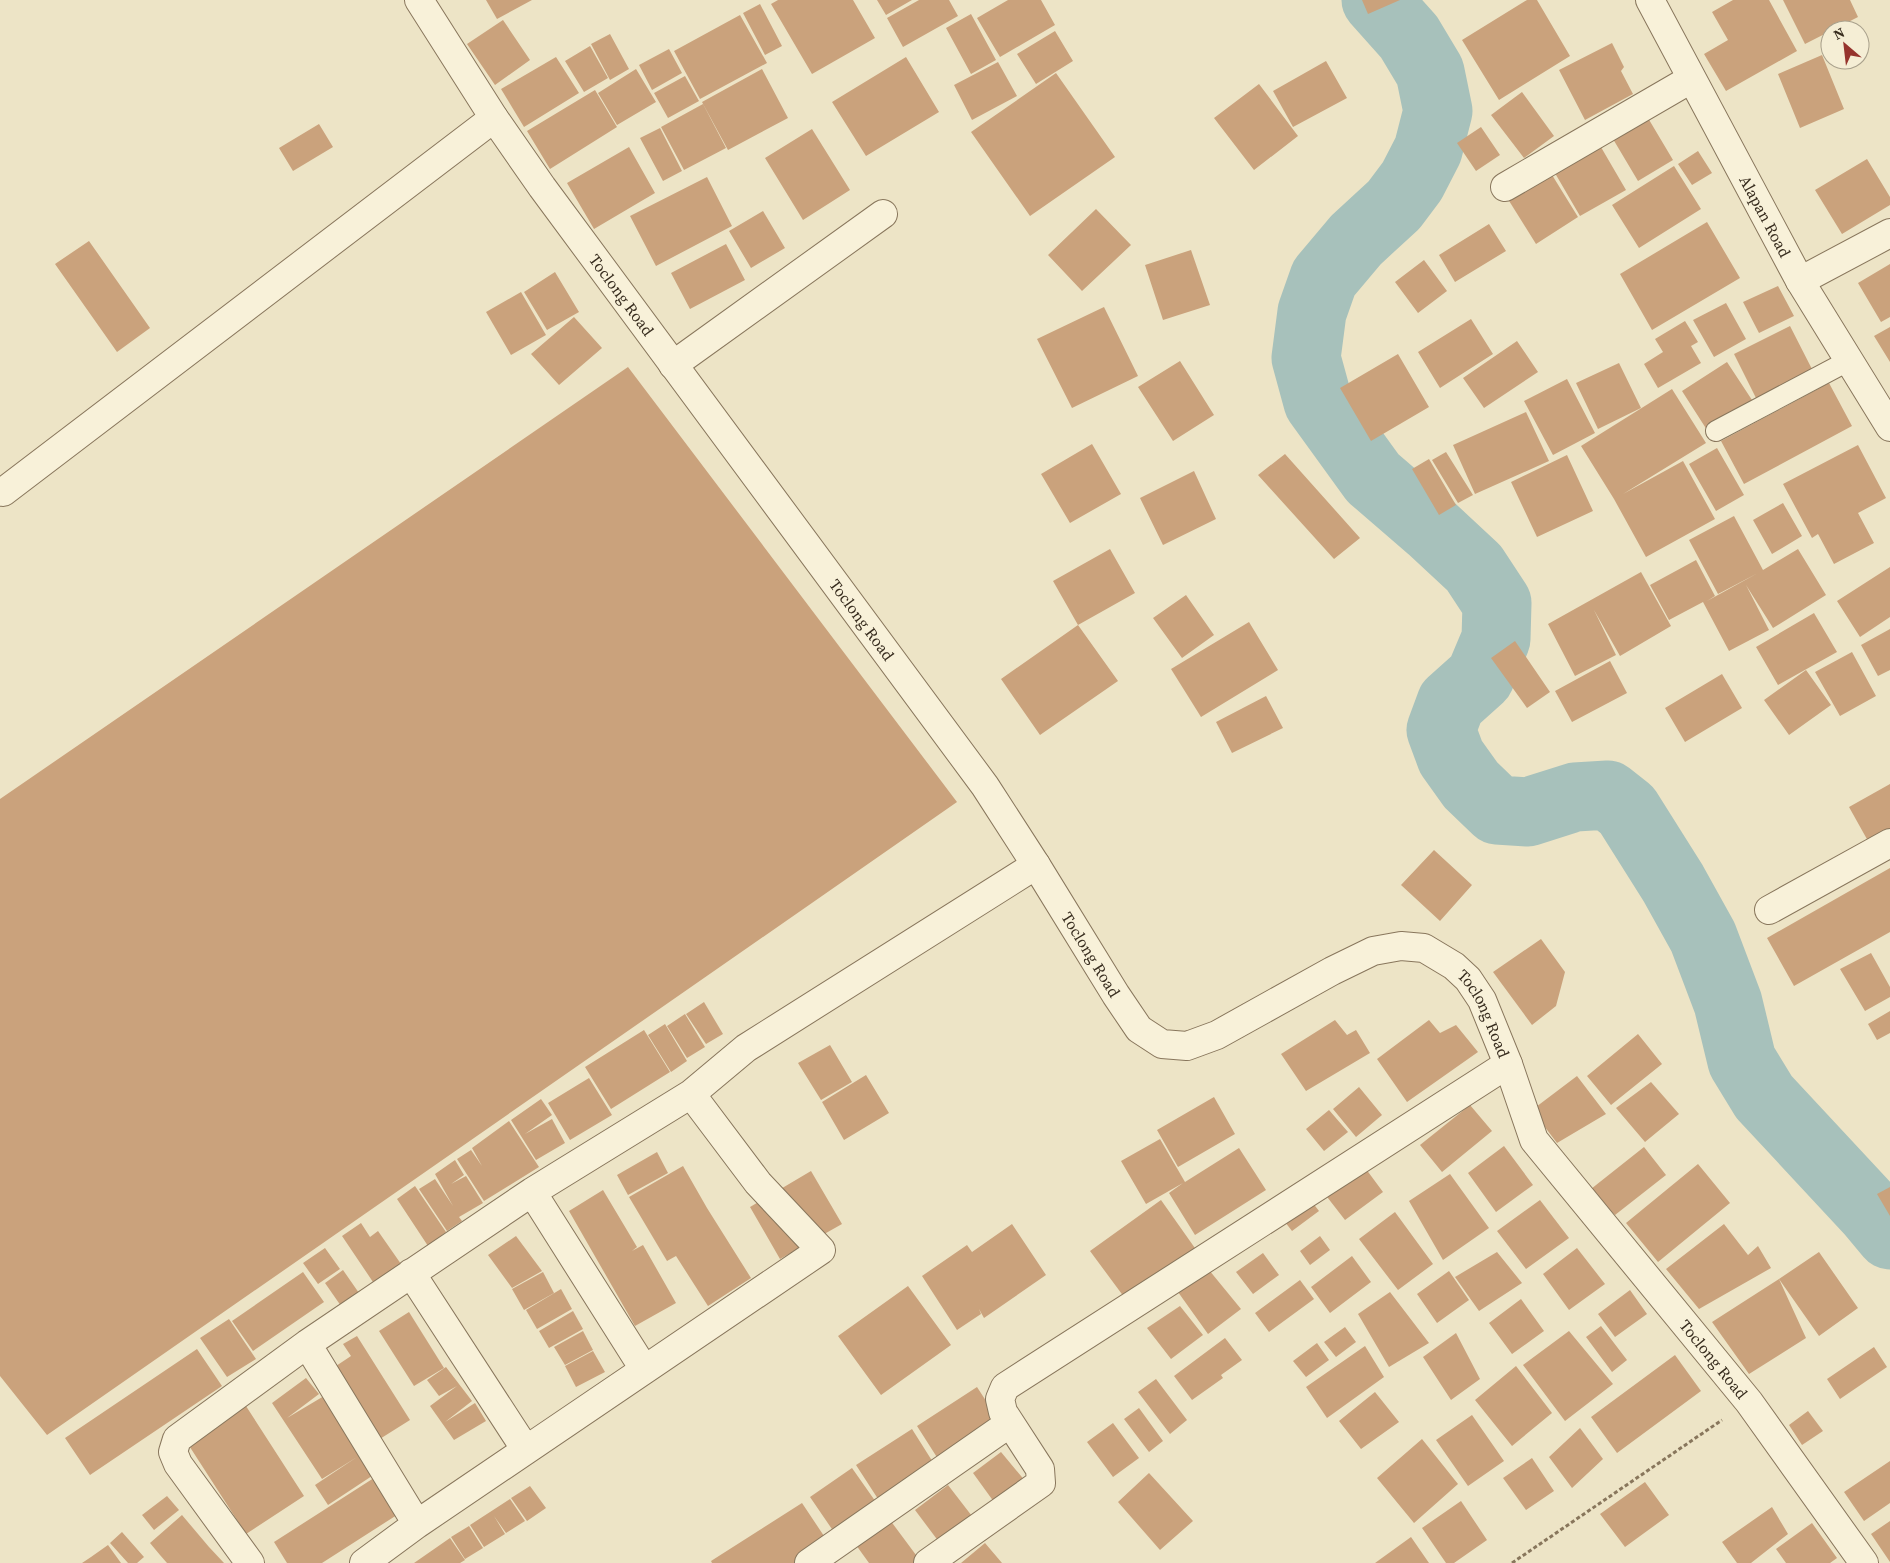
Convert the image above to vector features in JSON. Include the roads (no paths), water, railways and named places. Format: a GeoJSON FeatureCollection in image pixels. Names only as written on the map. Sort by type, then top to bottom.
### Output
{"type":"FeatureCollection","features":[{"type":"Feature","properties":{"kind":"street","name":"Toclong Road"},"geometry":{"type":"LineString","coordinates":[[419,0],[494,118],[542,187],[985,786],[1139,1029],[1162,1044],[1187,1046],[1217,1035],[1332,971],[1373,951],[1401,946],[1424,948],[1454,966],[1468,979],[1482,1000],[1508,1064],[1534,1140],[1749,1402],[1864,1563]]}},
{"type":"Feature","properties":{"kind":"street","name":"Alapan Road"},"geometry":{"type":"LineString","coordinates":[[1650,0],[1691,79],[1811,275],[1848,361],[1890,428]]}},
{"type":"Feature","properties":{"kind":"street"},"geometry":{"type":"LineString","coordinates":[[1505,187],[1691,79]]}},
{"type":"Feature","properties":{"kind":"street"},"geometry":{"type":"LineString","coordinates":[[3,492],[494,118]]}},
{"type":"Feature","properties":{"kind":"street"},"geometry":{"type":"LineString","coordinates":[[673,365],[883,214]]}},
{"type":"Feature","properties":{"kind":"street"},"geometry":{"type":"LineString","coordinates":[[1811,275],[1890,233]]}},
{"type":"Feature","properties":{"kind":"street"},"geometry":{"type":"LineString","coordinates":[[1769,910],[1890,843]]}},
{"type":"Feature","properties":{"kind":"street"},"geometry":{"type":"LineString","coordinates":[[250,1563],[178,1464],[173,1452],[177,1439],[307,1344],[411,1273],[532,1192],[691,1094],[746,1048],[1036,865]]}},
{"type":"Feature","properties":{"kind":"street"},"geometry":{"type":"LineString","coordinates":[[928,1563],[1041,1483],[1040,1469],[1003,1412],[1000,1399],[1005,1387],[1508,1064]]}},
{"type":"Feature","properties":{"kind":"street"},"geometry":{"type":"LineString","coordinates":[[364,1563],[417,1524],[821,1250],[758,1183],[691,1094]]}},
{"type":"Feature","properties":{"kind":"street"},"geometry":{"type":"LineString","coordinates":[[532,1192],[644,1369]]}},
{"type":"Feature","properties":{"kind":"street"},"geometry":{"type":"LineString","coordinates":[[411,1273],[526,1450]]}},
{"type":"Feature","properties":{"kind":"street"},"geometry":{"type":"LineString","coordinates":[[307,1344],[417,1524]]}},
{"type":"Feature","properties":{"kind":"street"},"geometry":{"type":"LineString","coordinates":[[809,1563],[1010,1423]]}},
{"type":"Feature","properties":{"kind":"lane"},"geometry":{"type":"LineString","coordinates":[[1716,431],[1848,361]]}},
{"type":"Feature","properties":{"kind":"waterway"},"geometry":{"type":"LineString","coordinates":[[1376,0],[1409,37],[1430,72],[1438,111],[1428,150],[1412,181],[1394,205],[1356,240],[1324,278],[1312,312],[1306,358],[1318,402],[1373,478],[1474,568],[1497,603],[1496,639],[1480,677],[1451,703],[1441,730],[1451,757],[1471,785],[1497,810],[1528,812],[1575,797],[1608,795],[1627,810],[1673,883],[1703,937],[1728,1003],[1742,1061],[1764,1097],[1890,1235]]}}]}
